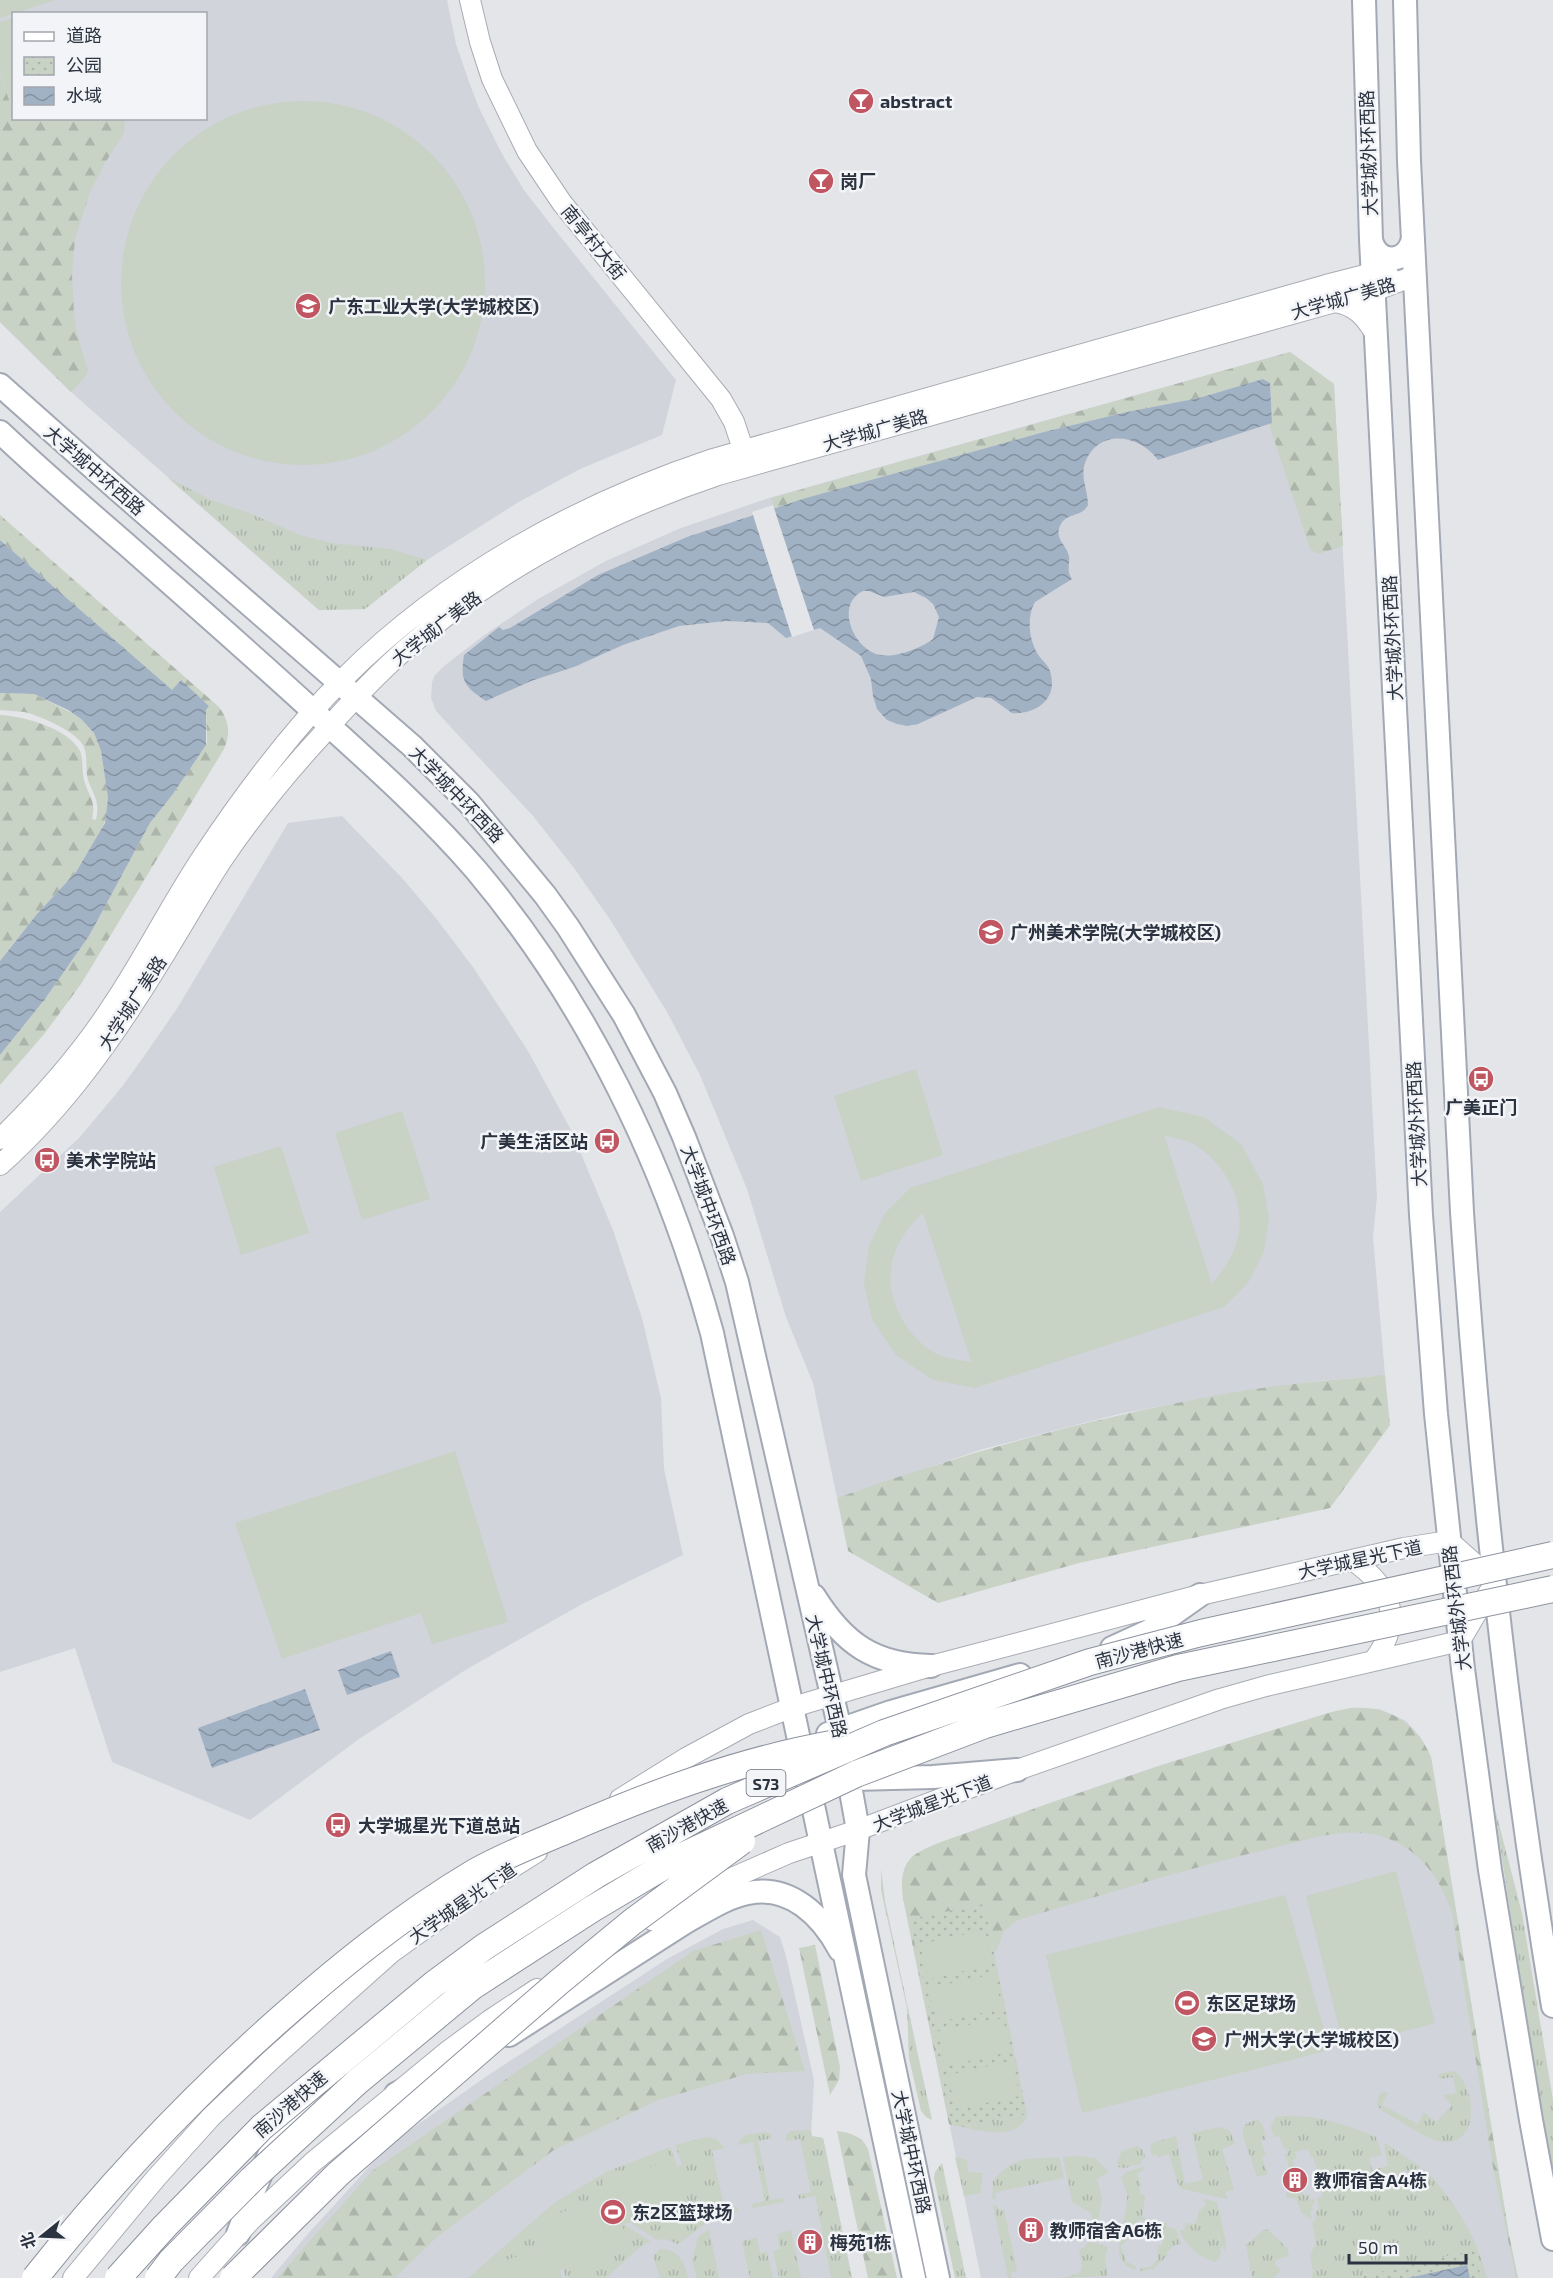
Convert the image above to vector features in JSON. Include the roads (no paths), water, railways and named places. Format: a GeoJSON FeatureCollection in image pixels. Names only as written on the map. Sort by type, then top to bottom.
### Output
{"type":"FeatureCollection","features":[{"type":"Feature","properties":{"kind":"highway","name":"南沙港快速"},"geometry":{"type":"LineString","coordinates":[[118,2278],[165,2226],[262,2127],[392,2017],[484,1947],[596,1875],[693,1820],[804,1766],[884,1733],[966,1703],[1101,1659],[1201,1633],[1553,1555]]}},
{"type":"Feature","properties":{"kind":"highway","name":"南沙港快速"},"geometry":{"type":"LineString","coordinates":[[158,2278],[171,2261],[252,2179],[357,2082],[473,1986],[592,1909],[676,1859],[856,1774],[985,1725],[1168,1671],[1236,1654],[1553,1589]]}},
{"type":"Feature","properties":{"kind":"highway"},"geometry":{"type":"LineString","coordinates":[[35,2278],[118,2179],[205,2088],[303,1998],[434,1898],[477,1871],[616,1809],[729,1768],[789,1752],[884,1733]]}},
{"type":"Feature","properties":{"kind":"highway"},"geometry":{"type":"LineString","coordinates":[[233,2278],[338,2174],[560,1982],[632,1922],[785,1809]]}},
{"type":"Feature","properties":{"kind":"main road","name":"南亭村大街"},"geometry":{"type":"LineString","coordinates":[[470,0],[492,78],[527,152],[562,203],[721,399],[734,422],[746,458]]}},
{"type":"Feature","properties":{"kind":"main road","name":"大学城外环西路"},"geometry":{"type":"LineString","coordinates":[[1364,0],[1371,240],[1421,1215],[1436,1414],[1460,1641],[1490,1870],[1553,2239]]}},
{"type":"Feature","properties":{"kind":"main road"},"geometry":{"type":"LineString","coordinates":[[1405,0],[1414,276],[1462,1212],[1477,1410],[1495,1582],[1525,1821],[1553,2006]]}},
{"type":"Feature","properties":{"kind":"main road"},"geometry":{"type":"LineString","coordinates":[[1371,240],[1372,247],[1382,256],[1396,258],[1408,251],[1413,238]]}},
{"type":"Feature","properties":{"kind":"main road"},"geometry":{"type":"LineString","coordinates":[[1371,240],[1358,263],[1329,294],[1359,311],[1376,335]]}},
{"type":"Feature","properties":{"kind":"main road","name":"大学城广美路"},"geometry":{"type":"LineString","coordinates":[[0,1139],[43,1095],[91,1036],[127,983],[209,848],[247,793],[347,690],[445,617],[539,555],[597,524],[746,458],[1329,294],[1374,282],[1414,276]]}},
{"type":"Feature","properties":{"kind":"main road","name":"大学城中环西路"},"geometry":{"type":"LineString","coordinates":[[0,385],[125,497],[412,746],[469,803],[523,866],[593,964],[644,1049],[703,1182],[737,1282],[840,1730],[858,1830],[854,1875],[938,2278]]}},
{"type":"Feature","properties":{"kind":"main road","name":"大学城中环西路"},"geometry":{"type":"LineString","coordinates":[[0,432],[51,480],[322,718],[445,838],[499,899],[536,948],[576,1010],[621,1096],[679,1228],[696,1277],[731,1418],[914,2278]]}},
{"type":"Feature","properties":{"kind":"main road","name":"大学城广美路"},"geometry":{"type":"LineString","coordinates":[[0,1165],[61,1103],[108,1042],[224,858],[322,718]]}},
{"type":"Feature","properties":{"kind":"main road"},"geometry":{"type":"LineString","coordinates":[[1449,1541],[1495,1582]]}},
{"type":"Feature","properties":{"kind":"main road","name":"大学城星光下道"},"geometry":{"type":"LineString","coordinates":[[73,2278],[156,2178],[211,2118],[339,1998],[392,1952],[494,1880],[566,1834],[686,1758],[749,1724],[831,1695],[1200,1594],[1404,1548],[1449,1541]]}},
{"type":"Feature","properties":{"kind":"main road"},"geometry":{"type":"LineString","coordinates":[[1352,1560],[1369,1571],[1379,1583],[1388,1599],[1392,1617],[1386,1641],[1374,1660]]}},
{"type":"Feature","properties":{"kind":"main road"},"geometry":{"type":"LineString","coordinates":[[1460,1641],[1495,1582]]}},
{"type":"Feature","properties":{"kind":"main road"},"geometry":{"type":"LineString","coordinates":[[805,1583],[834,1626],[862,1649],[874,1656],[900,1664],[932,1666]]}},
{"type":"Feature","properties":{"kind":"main road"},"geometry":{"type":"LineString","coordinates":[[566,1834],[840,1730],[951,1693],[1114,1648],[1149,1631],[1200,1594]]}},
{"type":"Feature","properties":{"kind":"main road","name":"大学城星光下道"},"geometry":{"type":"LineString","coordinates":[[200,2278],[238,2234],[313,2162],[489,2020],[602,1949],[707,1889],[821,1840],[858,1830],[1017,1770],[1220,1699],[1266,1686],[1460,1641]]}},
{"type":"Feature","properties":{"kind":"main road"},"geometry":{"type":"LineString","coordinates":[[238,2234],[255,2185],[277,2137],[297,2113],[419,2004],[553,1918],[657,1858],[743,1818],[810,1792],[849,1780],[933,1777],[1017,1770]]}},
{"type":"Feature","properties":{"kind":"main road"},"geometry":{"type":"LineString","coordinates":[[396,2094],[452,2067],[528,2024],[707,1910],[747,1893],[773,1891],[799,1902],[810,1910],[833,1937],[847,1963]]}},
{"type":"Feature","properties":{"kind":"water"},"geometry":{"type":"Polygon","coordinates":[[[1263,379],[1270,383],[1272,423],[1158,460],[1150,451],[1130,440],[1109,440],[1099,444],[1091,452],[1083,473],[1088,505],[1082,511],[1067,518],[1061,524],[1058,533],[1069,556],[1069,571],[1072,579],[1035,602],[1030,615],[1033,643],[1049,670],[1052,684],[1047,699],[1029,711],[1012,713],[991,698],[977,697],[918,724],[907,726],[897,724],[887,720],[877,709],[871,679],[861,656],[820,628],[786,638],[768,623],[726,621],[679,626],[623,645],[574,667],[531,681],[486,701],[468,687],[463,677],[464,655],[499,627],[503,630],[510,628],[598,575],[687,537],[806,498],[1044,432],[1199,398],[1263,379]],[[863,591],[854,598],[850,606],[851,626],[862,645],[886,656],[915,649],[933,639],[939,617],[933,604],[926,598],[914,592],[884,597],[863,591]]]}},
{"type":"Feature","properties":{"kind":"water"},"geometry":{"type":"Polygon","coordinates":[[[0,540],[172,690],[181,680],[209,706],[206,710],[206,745],[150,823],[89,936],[45,999],[0,1055],[0,961],[37,914],[76,872],[105,823],[108,798],[101,751],[94,733],[81,719],[68,710],[34,694],[0,693],[0,540]]]}},
{"type":"Feature","properties":{"kind":"water"},"geometry":{"type":"Polygon","coordinates":[[[391,1651],[400,1677],[347,1695],[338,1670],[391,1651]]]}},
{"type":"Feature","properties":{"kind":"water"},"geometry":{"type":"Polygon","coordinates":[[[305,1689],[320,1730],[212,1768],[198,1728],[305,1689]]]}},
{"type":"Feature","properties":{"kind":"water"},"geometry":{"type":"Polygon","coordinates":[[[1467,2265],[1470,2278],[1408,2278],[1467,2265]]]}},
{"type":"Feature","properties":{"kind":"place","name":"abstract"},"geometry":{"type":"Point","coordinates":[861,101]}},
{"type":"Feature","properties":{"kind":"place","name":"岗厂"},"geometry":{"type":"Point","coordinates":[821,181]}},
{"type":"Feature","properties":{"kind":"place","name":"广东工业大学(大学城校区)"},"geometry":{"type":"Point","coordinates":[308,306]}},
{"type":"Feature","properties":{"kind":"place","name":"广州美术学院(大学城校区)"},"geometry":{"type":"Point","coordinates":[991,932]}},
{"type":"Feature","properties":{"kind":"place","name":"广美正门"},"geometry":{"type":"Point","coordinates":[1481,1079]}},
{"type":"Feature","properties":{"kind":"place","name":"广美生活区站"},"geometry":{"type":"Point","coordinates":[607,1141]}},
{"type":"Feature","properties":{"kind":"place","name":"美术学院站"},"geometry":{"type":"Point","coordinates":[47,1160]}},
{"type":"Feature","properties":{"kind":"place","name":"大学城星光下道总站"},"geometry":{"type":"Point","coordinates":[338,1825]}},
{"type":"Feature","properties":{"kind":"place","name":"东区足球场"},"geometry":{"type":"Point","coordinates":[1187,2003]}},
{"type":"Feature","properties":{"kind":"place","name":"广州大学(大学城校区)"},"geometry":{"type":"Point","coordinates":[1204,2039]}},
{"type":"Feature","properties":{"kind":"place","name":"教师宿舍A4栋"},"geometry":{"type":"Point","coordinates":[1295,2180]}},
{"type":"Feature","properties":{"kind":"place","name":"东2区篮球场"},"geometry":{"type":"Point","coordinates":[613,2212]}},
{"type":"Feature","properties":{"kind":"place","name":"教师宿舍A6栋"},"geometry":{"type":"Point","coordinates":[1031,2230]}},
{"type":"Feature","properties":{"kind":"place","name":"梅苑1栋"},"geometry":{"type":"Point","coordinates":[810,2242]}}]}
